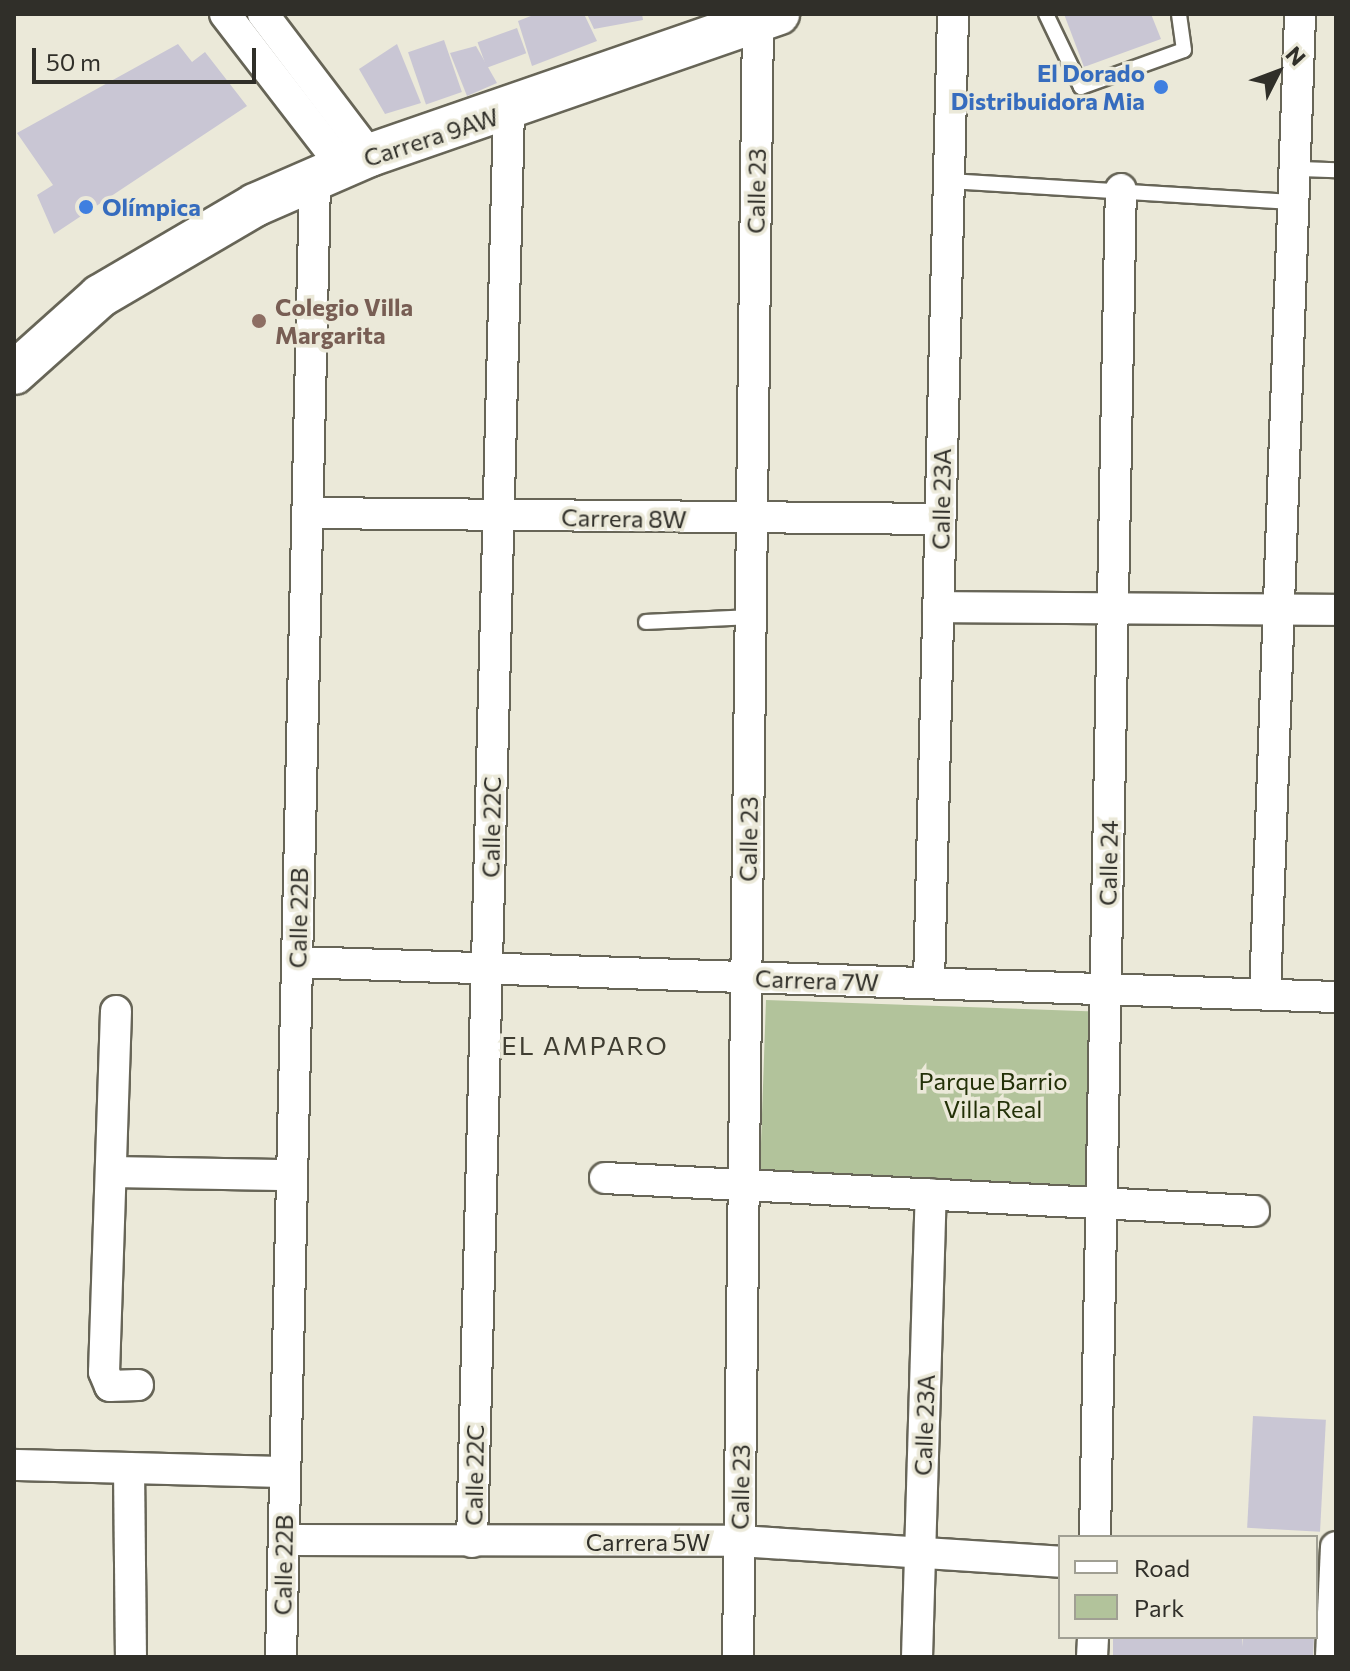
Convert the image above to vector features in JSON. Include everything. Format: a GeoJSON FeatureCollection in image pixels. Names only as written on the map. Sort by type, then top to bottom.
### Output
{"type":"FeatureCollection","features":[{"type":"Feature","properties":{"kind":"main road","name":"Carrera 9AW"},"geometry":{"type":"LineString","coordinates":[[19,360],[100,296],[203,231],[343,166],[509,111],[748,21]]}},
{"type":"Feature","properties":{"kind":"street"},"geometry":{"type":"LineString","coordinates":[[225,14],[343,166]]}},
{"type":"Feature","properties":{"kind":"street"},"geometry":{"type":"LineString","coordinates":[[263,14],[343,166]]}},
{"type":"Feature","properties":{"kind":"street","name":"Calle 23A"},"geometry":{"type":"LineString","coordinates":[[929,983],[953,14]]}},
{"type":"Feature","properties":{"kind":"street"},"geometry":{"type":"LineString","coordinates":[[1265,994],[1296,202],[1300,169],[1300,14]]}},
{"type":"Feature","properties":{"kind":"street","name":"Calle 23"},"geometry":{"type":"LineString","coordinates":[[738,1657],[752,520],[748,21]]}},
{"type":"Feature","properties":{"kind":"street","name":"Calle 22C"},"geometry":{"type":"LineString","coordinates":[[472,1542],[509,111]]}},
{"type":"Feature","properties":{"kind":"street","name":"Calle 22B"},"geometry":{"type":"LineString","coordinates":[[281,1657],[308,513],[343,166]]}},
{"type":"Feature","properties":{"kind":"street","name":"Calle 24"},"geometry":{"type":"LineString","coordinates":[[1095,1535],[1121,189]]}},
{"type":"Feature","properties":{"kind":"street","name":"Carrera 8W"},"geometry":{"type":"LineString","coordinates":[[308,513],[752,520],[940,519]]}},
{"type":"Feature","properties":{"kind":"street"},"geometry":{"type":"LineString","coordinates":[[938,607],[1336,610]]}},
{"type":"Feature","properties":{"kind":"street","name":"Carrera 7W"},"geometry":{"type":"LineString","coordinates":[[297,962],[1336,997]]}},
{"type":"Feature","properties":{"kind":"street"},"geometry":{"type":"LineString","coordinates":[[116,1011],[104,1372],[110,1386],[138,1385]]}},
{"type":"Feature","properties":{"kind":"street"},"geometry":{"type":"LineString","coordinates":[[113,1172],[292,1175]]}},
{"type":"Feature","properties":{"kind":"street"},"geometry":{"type":"LineString","coordinates":[[605,1178],[1102,1200],[1254,1211]]}},
{"type":"Feature","properties":{"kind":"street","name":"Calle 23A"},"geometry":{"type":"LineString","coordinates":[[917,1657],[931,1194]]}},
{"type":"Feature","properties":{"kind":"street"},"geometry":{"type":"LineString","coordinates":[[14,1465],[285,1472]]}},
{"type":"Feature","properties":{"kind":"street"},"geometry":{"type":"LineString","coordinates":[[129,1468],[131,1657]]}},
{"type":"Feature","properties":{"kind":"street","name":"Carrera 5W"},"geometry":{"type":"LineString","coordinates":[[284,1540],[739,1541],[1058,1562]]}},
{"type":"Feature","properties":{"kind":"street"},"geometry":{"type":"LineString","coordinates":[[1331,1657],[1329,1579],[1336,1547]]}},
{"type":"Feature","properties":{"kind":"lane"},"geometry":{"type":"LineString","coordinates":[[1046,14],[1081,87],[1184,50],[1179,14]]}},
{"type":"Feature","properties":{"kind":"lane"},"geometry":{"type":"LineString","coordinates":[[1300,169],[1336,170]]}},
{"type":"Feature","properties":{"kind":"lane"},"geometry":{"type":"LineString","coordinates":[[949,181],[1121,189],[1296,202]]}},
{"type":"Feature","properties":{"kind":"lane"},"geometry":{"type":"LineString","coordinates":[[646,622],[751,617]]}},
{"type":"Feature","properties":{"kind":"green space","name":"Parque Barrio Villa Real"},"geometry":{"type":"Polygon","coordinates":[[[766,1000],[1095,1011],[1089,1187],[760,1176],[766,1000]]]}},
{"type":"Feature","properties":{"kind":"building"},"geometry":{"type":"Polygon","coordinates":[[[536,14],[584,14],[597,41],[532,66],[518,21],[536,14]]]}},
{"type":"Feature","properties":{"kind":"building"},"geometry":{"type":"Polygon","coordinates":[[[587,14],[642,14],[643,20],[594,29],[587,14]]]}},
{"type":"Feature","properties":{"kind":"building"},"geometry":{"type":"Polygon","coordinates":[[[1064,14],[1151,14],[1161,39],[1084,67],[1064,14]]]}},
{"type":"Feature","properties":{"kind":"building"},"geometry":{"type":"Polygon","coordinates":[[[517,28],[526,53],[487,68],[478,42],[517,28]]]}},
{"type":"Feature","properties":{"kind":"building"},"geometry":{"type":"Polygon","coordinates":[[[444,40],[462,92],[426,104],[408,52],[444,40]]]}},
{"type":"Feature","properties":{"kind":"building"},"geometry":{"type":"Polygon","coordinates":[[[178,44],[192,62],[205,52],[247,106],[54,234],[37,195],[53,185],[17,133],[178,44]]]}},
{"type":"Feature","properties":{"kind":"building"},"geometry":{"type":"Polygon","coordinates":[[[397,44],[421,103],[385,114],[359,69],[397,44]]]}},
{"type":"Feature","properties":{"kind":"building"},"geometry":{"type":"Polygon","coordinates":[[[476,46],[497,83],[467,96],[450,53],[476,46]]]}},
{"type":"Feature","properties":{"kind":"building"},"geometry":{"type":"Polygon","coordinates":[[[1253,1416],[1326,1420],[1320,1532],[1247,1528],[1253,1416]]]}},
{"type":"Feature","properties":{"kind":"building"},"geometry":{"type":"Polygon","coordinates":[[[1113,1639],[1242,1639],[1242,1647],[1243,1639],[1314,1639],[1313,1657],[1113,1657],[1113,1639]]]}},
{"type":"Feature","properties":{"kind":"place","name":"El Dorado Distribuidora Mia"},"geometry":{"type":"Point","coordinates":[1161,87]}},
{"type":"Feature","properties":{"kind":"place","name":"Olímpica"},"geometry":{"type":"Point","coordinates":[86,207]}},
{"type":"Feature","properties":{"kind":"place","name":"Colegio Villa Margarita"},"geometry":{"type":"Point","coordinates":[259,321]}},
{"type":"Feature","properties":{"kind":"district","name":"EL AMPARO"},"geometry":{"type":"Point","coordinates":[585,1045]}}]}
